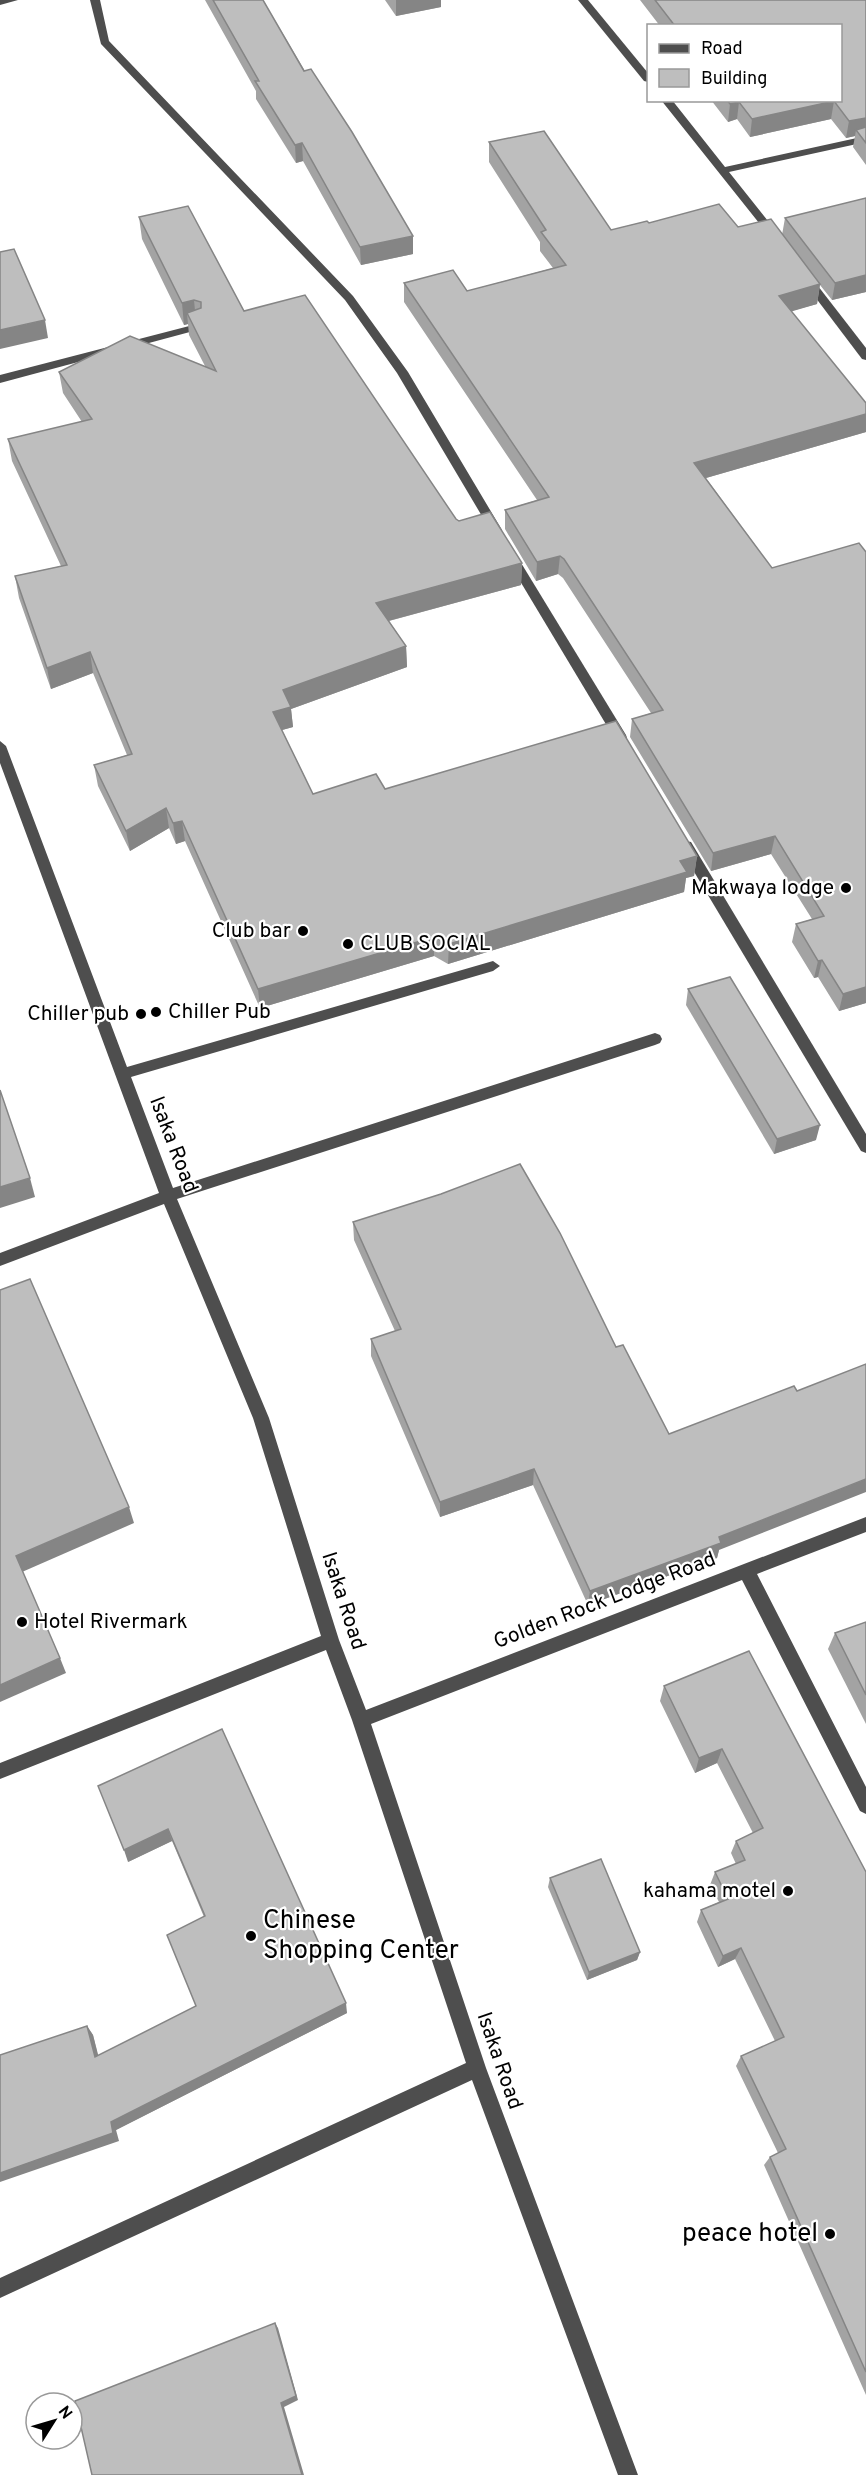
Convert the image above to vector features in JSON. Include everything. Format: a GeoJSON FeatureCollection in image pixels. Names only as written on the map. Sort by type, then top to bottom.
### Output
{"type":"FeatureCollection","features":[{"type":"Feature","properties":{"kind":"street"},"geometry":{"type":"LineString","coordinates":[[0,2],[13,0]]}},
{"type":"Feature","properties":{"kind":"street"},"geometry":{"type":"LineString","coordinates":[[95,0],[104,42],[349,298],[402,372],[628,750]]}},
{"type":"Feature","properties":{"kind":"street"},"geometry":{"type":"LineString","coordinates":[[583,0],[647,78]]}},
{"type":"Feature","properties":{"kind":"street"},"geometry":{"type":"LineString","coordinates":[[668,102],[724,170],[781,245]]}},
{"type":"Feature","properties":{"kind":"street"},"geometry":{"type":"LineString","coordinates":[[724,170],[866,139]]}},
{"type":"Feature","properties":{"kind":"street"},"geometry":{"type":"LineString","coordinates":[[802,273],[866,356]]}},
{"type":"Feature","properties":{"kind":"street"},"geometry":{"type":"LineString","coordinates":[[0,379],[197,327]]}},
{"type":"Feature","properties":{"kind":"street","name":"Isaka Road"},"geometry":{"type":"LineString","coordinates":[[0,746],[168,1196],[261,1418],[331,1640],[361,1720],[477,2068],[628,2475]]}},
{"type":"Feature","properties":{"kind":"street"},"geometry":{"type":"LineString","coordinates":[[677,831],[866,1148]]}},
{"type":"Feature","properties":{"kind":"street"},"geometry":{"type":"LineString","coordinates":[[122,1074],[493,966]]}},
{"type":"Feature","properties":{"kind":"street"},"geometry":{"type":"LineString","coordinates":[[0,1260],[168,1196],[655,1039]]}},
{"type":"Feature","properties":{"kind":"street","name":"Golden Rock Lodge Road"},"geometry":{"type":"LineString","coordinates":[[361,1720],[866,1524]]}},
{"type":"Feature","properties":{"kind":"street"},"geometry":{"type":"LineString","coordinates":[[746,1570],[866,1805]]}},
{"type":"Feature","properties":{"kind":"street"},"geometry":{"type":"LineString","coordinates":[[0,1771],[331,1640]]}},
{"type":"Feature","properties":{"kind":"street"},"geometry":{"type":"LineString","coordinates":[[0,2288],[477,2068]]}},
{"type":"Feature","properties":{"kind":"building"},"geometry":{"type":"Polygon","coordinates":[[[213,0],[263,0],[304,71],[311,69],[352,132],[413,236],[360,247],[302,143],[295,145],[255,81],[259,81],[213,0]]]}},
{"type":"Feature","properties":{"kind":"building"},"geometry":{"type":"Polygon","coordinates":[[[655,0],[866,0],[866,118],[849,121],[835,102],[842,102],[842,24],[673,24],[655,0]]]}},
{"type":"Feature","properties":{"kind":"building"},"geometry":{"type":"Polygon","coordinates":[[[739,102],[829,102],[752,119],[739,102]]]}},
{"type":"Feature","properties":{"kind":"building"},"geometry":{"type":"Polygon","coordinates":[[[866,127],[866,143],[856,130],[866,127]]]}},
{"type":"Feature","properties":{"kind":"building"},"geometry":{"type":"Polygon","coordinates":[[[544,131],[611,230],[647,221],[649,223],[719,204],[738,227],[771,219],[820,284],[779,296],[866,403],[866,414],[694,463],[772,568],[859,543],[866,552],[866,987],[843,994],[822,960],[818,961],[796,924],[824,916],[775,836],[713,853],[632,719],[663,710],[564,559],[560,556],[537,562],[505,510],[549,497],[404,283],[453,270],[467,291],[566,265],[541,232],[546,230],[489,142],[544,131]]]}},
{"type":"Feature","properties":{"kind":"building"},"geometry":{"type":"Polygon","coordinates":[[[866,198],[866,275],[835,283],[785,218],[866,198]]]}},
{"type":"Feature","properties":{"kind":"building"},"geometry":{"type":"Polygon","coordinates":[[[188,206],[244,311],[305,295],[456,519],[459,521],[490,512],[522,563],[376,603],[406,646],[283,690],[291,707],[273,712],[313,794],[376,774],[385,789],[616,721],[697,856],[680,861],[687,872],[449,944],[434,937],[258,989],[182,821],[173,823],[166,808],[126,831],[94,765],[132,754],[90,652],[47,668],[15,576],[67,565],[8,439],[92,419],[59,372],[130,336],[216,371],[187,313],[201,308],[201,302],[194,300],[182,303],[139,217],[188,206]]]}},
{"type":"Feature","properties":{"kind":"building"},"geometry":{"type":"Polygon","coordinates":[[[14,249],[45,320],[0,330],[0,252],[14,249]]]}},
{"type":"Feature","properties":{"kind":"building"},"geometry":{"type":"Polygon","coordinates":[[[730,977],[820,1125],[777,1139],[688,989],[730,977]]]}},
{"type":"Feature","properties":{"kind":"building"},"geometry":{"type":"Polygon","coordinates":[[[0,1090],[30,1178],[0,1187],[0,1090]]]}},
{"type":"Feature","properties":{"kind":"building"},"geometry":{"type":"Polygon","coordinates":[[[520,1164],[560,1233],[616,1347],[623,1345],[669,1434],[794,1386],[797,1391],[866,1364],[866,1479],[719,1537],[721,1543],[590,1591],[534,1469],[440,1502],[371,1339],[401,1329],[353,1222],[441,1194],[520,1164]]]}},
{"type":"Feature","properties":{"kind":"building"},"geometry":{"type":"Polygon","coordinates":[[[30,1279],[129,1507],[16,1556],[60,1658],[0,1685],[0,1290],[30,1279]]]}},
{"type":"Feature","properties":{"kind":"building"},"geometry":{"type":"Polygon","coordinates":[[[866,1622],[866,1695],[835,1633],[866,1622]]]}},
{"type":"Feature","properties":{"kind":"building","name":"kahama motel"},"geometry":{"type":"Polygon","coordinates":[[[749,1651],[866,1872],[866,2372],[770,2157],[786,2149],[741,2056],[784,2037],[741,1948],[723,1956],[701,1910],[728,1899],[715,1872],[745,1860],[736,1841],[763,1828],[722,1749],[699,1758],[664,1686],[749,1651]]]}},
{"type":"Feature","properties":{"kind":"building","name":"Chinese Shopping Center"},"geometry":{"type":"Polygon","coordinates":[[[222,1729],[346,2003],[111,2122],[113,2133],[0,2173],[0,2055],[87,2026],[95,2057],[196,2006],[167,1935],[205,1916],[168,1829],[124,1850],[98,1786],[222,1729]]]}},
{"type":"Feature","properties":{"kind":"building"},"geometry":{"type":"Polygon","coordinates":[[[601,1859],[640,1952],[589,1972],[550,1878],[601,1859]]]}},
{"type":"Feature","properties":{"kind":"building"},"geometry":{"type":"Polygon","coordinates":[[[275,2323],[296,2396],[281,2403],[302,2475],[92,2475],[84,2440],[84,2397],[275,2323]]]}},
{"type":"Feature","properties":{"kind":"place","name":"Makwaya lodge"},"geometry":{"type":"Point","coordinates":[846,888]}},
{"type":"Feature","properties":{"kind":"place","name":"Club bar"},"geometry":{"type":"Point","coordinates":[303,931]}},
{"type":"Feature","properties":{"kind":"place","name":"CLUB SOCIAL"},"geometry":{"type":"Point","coordinates":[348,944]}},
{"type":"Feature","properties":{"kind":"place","name":"Chiller Pub"},"geometry":{"type":"Point","coordinates":[156,1012]}},
{"type":"Feature","properties":{"kind":"place","name":"Chiller pub"},"geometry":{"type":"Point","coordinates":[141,1014]}},
{"type":"Feature","properties":{"kind":"place","name":"Hotel Rivermark"},"geometry":{"type":"Point","coordinates":[22,1622]}},
{"type":"Feature","properties":{"kind":"place","name":"kahama motel"},"geometry":{"type":"Point","coordinates":[788,1891]}},
{"type":"Feature","properties":{"kind":"place","name":"Chinese Shopping Center"},"geometry":{"type":"Point","coordinates":[251,1936]}},
{"type":"Feature","properties":{"kind":"place","name":"peace hotel"},"geometry":{"type":"Point","coordinates":[830,2234]}}]}
